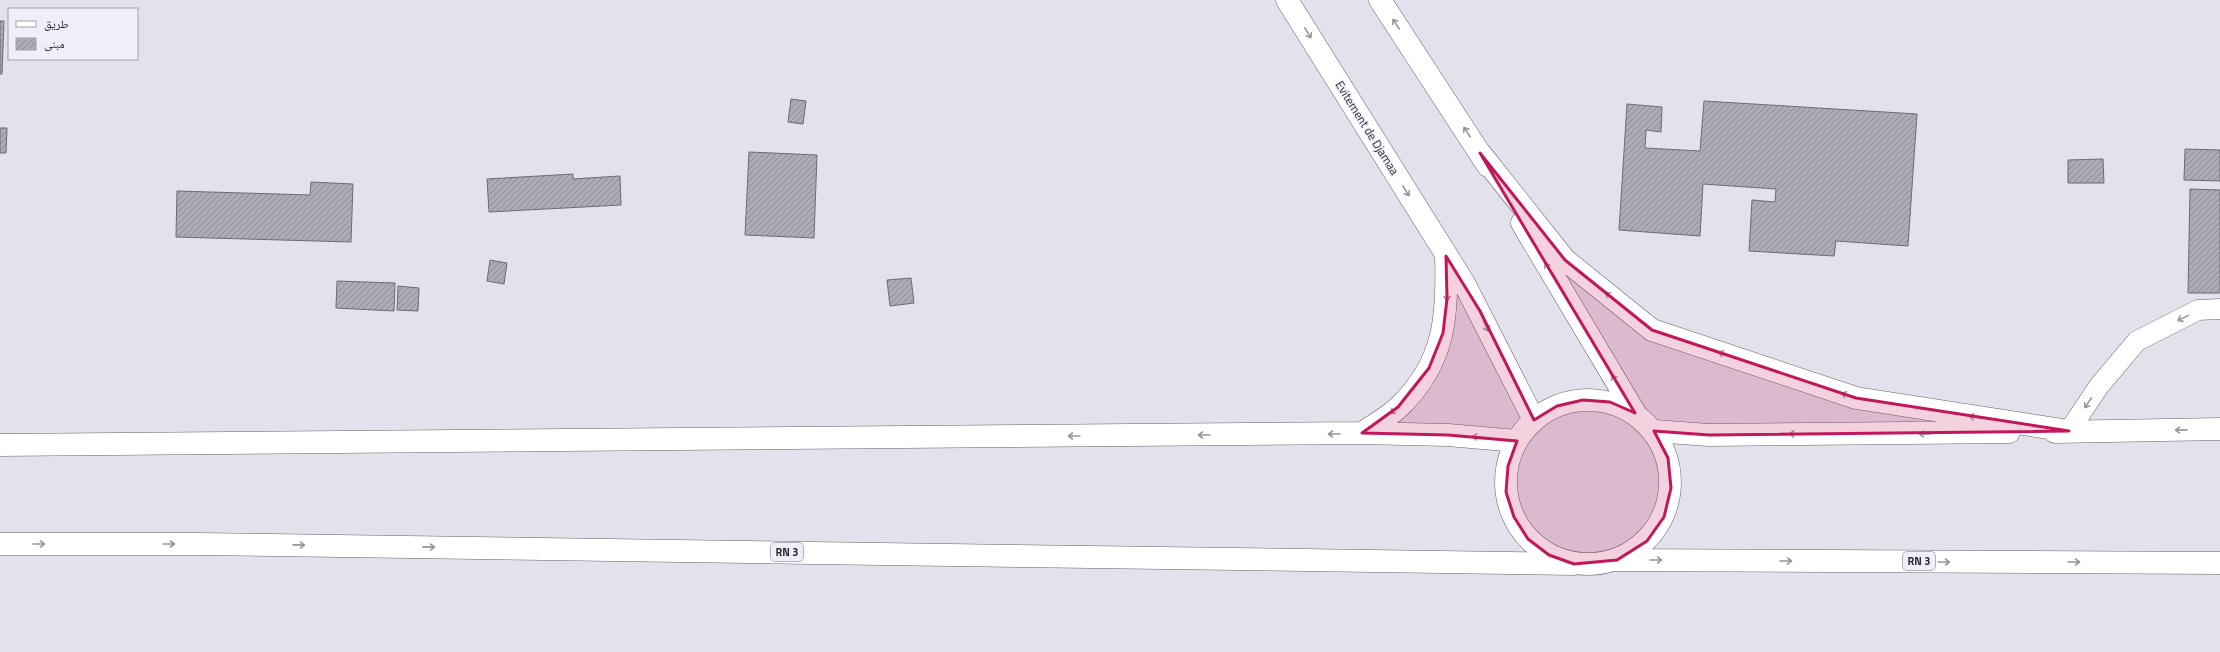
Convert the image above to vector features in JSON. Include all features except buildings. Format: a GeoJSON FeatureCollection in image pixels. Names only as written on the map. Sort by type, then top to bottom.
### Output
{"type":"FeatureCollection","features":[{"type":"Feature","properties":{"kind":"main road","name":"Evitement de Djamaa"},"geometry":{"type":"LineString","coordinates":[[1287,0],[1477,306],[1534,420]]}},
{"type":"Feature","properties":{"kind":"main road"},"geometry":{"type":"LineString","coordinates":[[1380,0],[1480,153],[1634,413]]}},
{"type":"Feature","properties":{"kind":"main road"},"geometry":{"type":"LineString","coordinates":[[1480,153],[1565,260],[1652,330],[1856,398],[2069,431]]}},
{"type":"Feature","properties":{"kind":"main road"},"geometry":{"type":"LineString","coordinates":[[1362,433],[1398,407],[1412,392],[1429,368],[1443,333],[1447,299],[1446,256]]}},
{"type":"Feature","properties":{"kind":"main road"},"geometry":{"type":"LineString","coordinates":[[1583,400],[1610,402],[1634,413],[1654,431],[1668,458],[1671,488],[1664,517],[1647,541],[1618,560],[1574,564],[1549,556],[1528,539],[1514,517],[1506,492],[1508,466],[1517,441],[1534,420],[1557,406],[1583,400]]}},
{"type":"Feature","properties":{"kind":"main road"},"geometry":{"type":"LineString","coordinates":[[1654,431],[1709,435],[2220,429]]}},
{"type":"Feature","properties":{"kind":"main road"},"geometry":{"type":"LineString","coordinates":[[0,444],[1362,433],[1448,435],[1517,441]]}},
{"type":"Feature","properties":{"kind":"main road","name":"RN 3"},"geometry":{"type":"LineString","coordinates":[[0,544],[198,544],[1574,564]]}},
{"type":"Feature","properties":{"kind":"main road","name":"RN 3"},"geometry":{"type":"LineString","coordinates":[[1618,560],[2220,563]]}},
{"type":"Feature","properties":{"kind":"lane"},"geometry":{"type":"LineString","coordinates":[[2069,431],[2099,386],[2137,341],[2198,310],[2220,309]]}},
{"type":"Feature","properties":{"kind":"highlighted area"},"geometry":{"type":"Polygon","coordinates":[[[1480,153],[1565,260],[1652,330],[1856,398],[2069,431],[1709,435],[1654,431],[1668,458],[1671,488],[1664,517],[1647,541],[1617,560],[1574,564],[1549,555],[1528,539],[1514,517],[1506,492],[1508,466],[1517,441],[1448,435],[1362,433],[1398,407],[1429,368],[1443,333],[1447,299],[1446,256],[1480,311],[1534,420],[1557,406],[1583,400],[1610,402],[1635,413],[1480,153]]]}}]}
